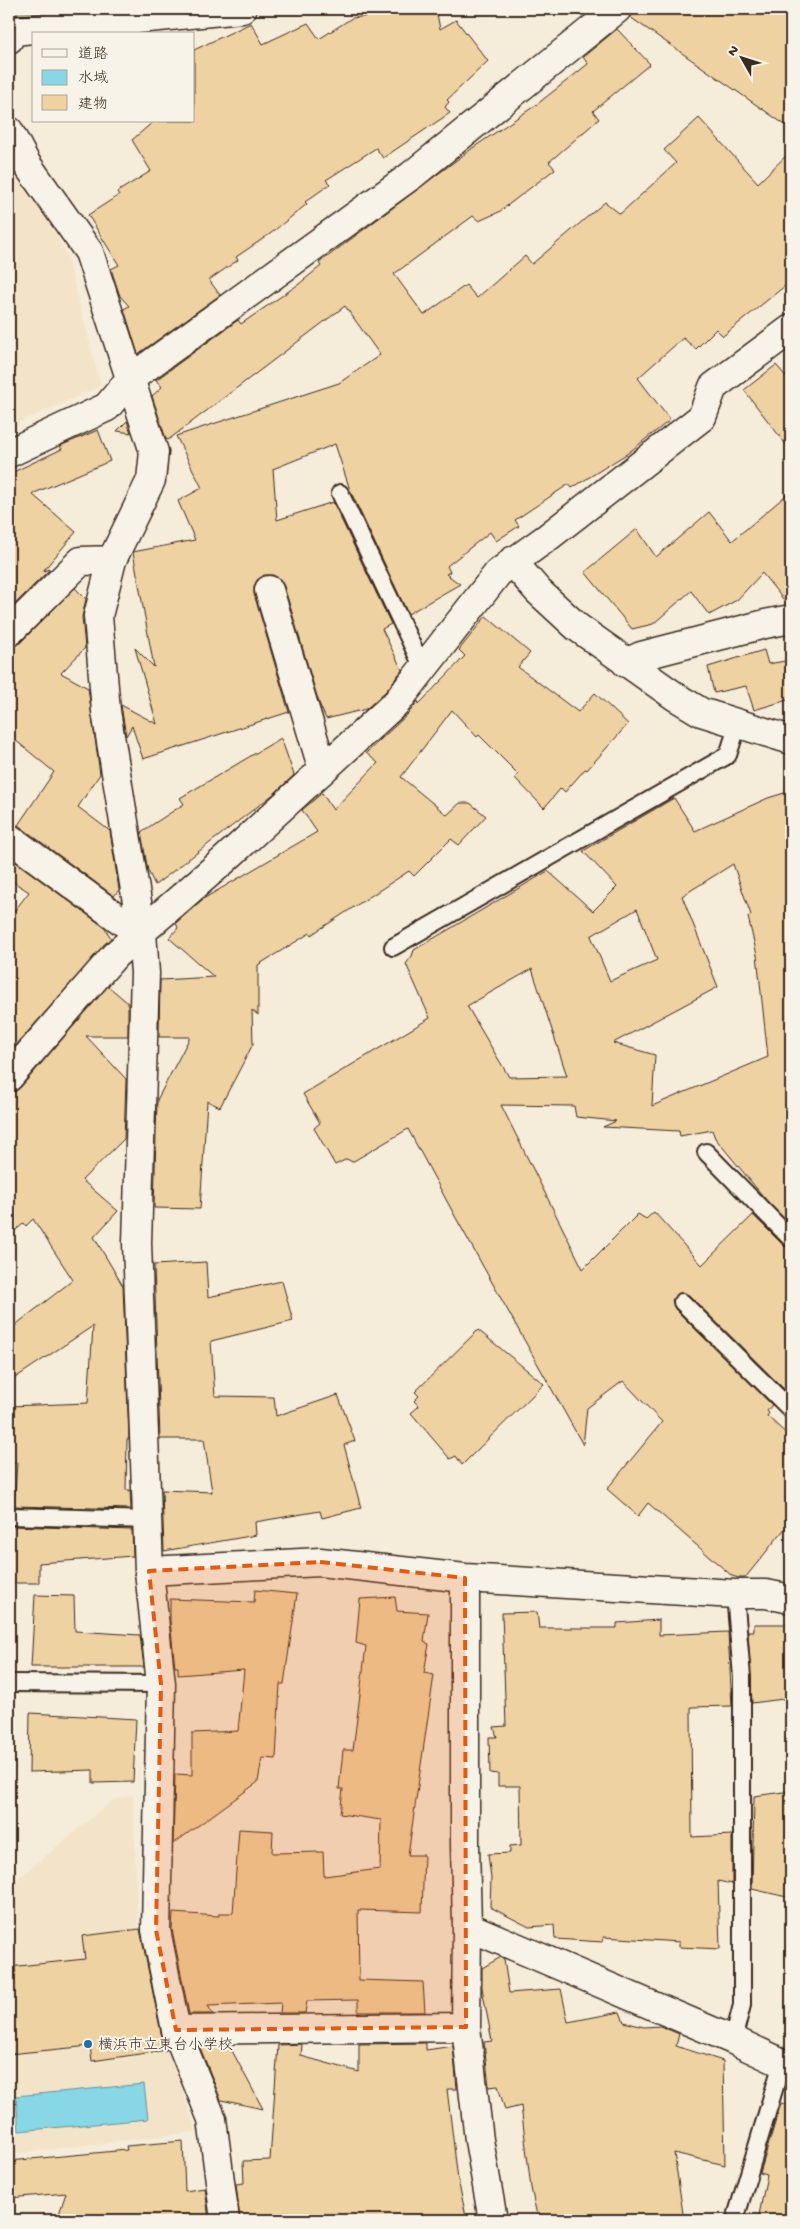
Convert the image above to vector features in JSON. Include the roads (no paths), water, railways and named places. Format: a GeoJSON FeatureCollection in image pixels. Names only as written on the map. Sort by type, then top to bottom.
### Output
{"type":"FeatureCollection","features":[{"type":"Feature","properties":{"kind":"street"},"geometry":{"type":"LineString","coordinates":[[9,39],[13,31],[242,9]]}},
{"type":"Feature","properties":{"kind":"street"},"geometry":{"type":"LineString","coordinates":[[9,452],[107,407],[130,379],[412,175],[617,9]]}},
{"type":"Feature","properties":{"kind":"street"},"geometry":{"type":"LineString","coordinates":[[9,131],[26,163],[89,252],[154,452],[151,480],[112,560],[98,616],[106,711],[142,933],[145,973],[137,1243],[150,1571],[161,1684],[156,1930],[176,2030],[212,2119],[225,2220]]}},
{"type":"Feature","properties":{"kind":"street"},"geometry":{"type":"LineString","coordinates":[[9,1077],[115,956],[397,702],[487,585],[512,561],[548,537],[702,417],[713,388],[791,329]]}},
{"type":"Feature","properties":{"kind":"street"},"geometry":{"type":"LineString","coordinates":[[9,632],[82,561],[112,560]]}},
{"type":"Feature","properties":{"kind":"street"},"geometry":{"type":"LineString","coordinates":[[512,561],[538,591],[577,627],[626,663],[701,712],[791,740]]}},
{"type":"Feature","properties":{"kind":"street"},"geometry":{"type":"LineString","coordinates":[[269,590],[323,770]]}},
{"type":"Feature","properties":{"kind":"street"},"geometry":{"type":"LineString","coordinates":[[626,663],[641,656],[791,619]]}},
{"type":"Feature","properties":{"kind":"street"},"geometry":{"type":"LineString","coordinates":[[9,838],[126,924],[142,933]]}},
{"type":"Feature","properties":{"kind":"street"},"geometry":{"type":"LineString","coordinates":[[150,1571],[320,1562],[465,1578],[735,1594],[766,1594],[791,1599]]}},
{"type":"Feature","properties":{"kind":"street"},"geometry":{"type":"LineString","coordinates":[[465,1578],[465,1844],[468,1926],[466,2027],[479,2140],[494,2220]]}},
{"type":"Feature","properties":{"kind":"street"},"geometry":{"type":"LineString","coordinates":[[468,1926],[787,2065]]}},
{"type":"Feature","properties":{"kind":"street"},"geometry":{"type":"LineString","coordinates":[[176,2030],[466,2027]]}},
{"type":"Feature","properties":{"kind":"lane"},"geometry":{"type":"LineString","coordinates":[[340,493],[423,668]]}},
{"type":"Feature","properties":{"kind":"lane"},"geometry":{"type":"LineString","coordinates":[[393,947],[728,755],[738,724]]}},
{"type":"Feature","properties":{"kind":"lane"},"geometry":{"type":"LineString","coordinates":[[706,1152],[791,1239]]}},
{"type":"Feature","properties":{"kind":"lane"},"geometry":{"type":"LineString","coordinates":[[682,1302],[791,1410]]}},
{"type":"Feature","properties":{"kind":"lane"},"geometry":{"type":"LineString","coordinates":[[9,1516],[149,1520]]}},
{"type":"Feature","properties":{"kind":"lane"},"geometry":{"type":"LineString","coordinates":[[733,2040],[742,2004],[742,1677],[735,1594]]}},
{"type":"Feature","properties":{"kind":"lane"},"geometry":{"type":"LineString","coordinates":[[9,1683],[161,1684]]}},
{"type":"Feature","properties":{"kind":"lane"},"geometry":{"type":"LineString","coordinates":[[735,2220],[787,2065]]}},
{"type":"Feature","properties":{"kind":"water"},"geometry":{"type":"Polygon","coordinates":[[[144,2084],[148,2119],[19,2131],[16,2096],[144,2084]]]}},
{"type":"Feature","properties":{"kind":"place","name":"横浜市立東台小学校"},"geometry":{"type":"Point","coordinates":[88,2044]}}]}
